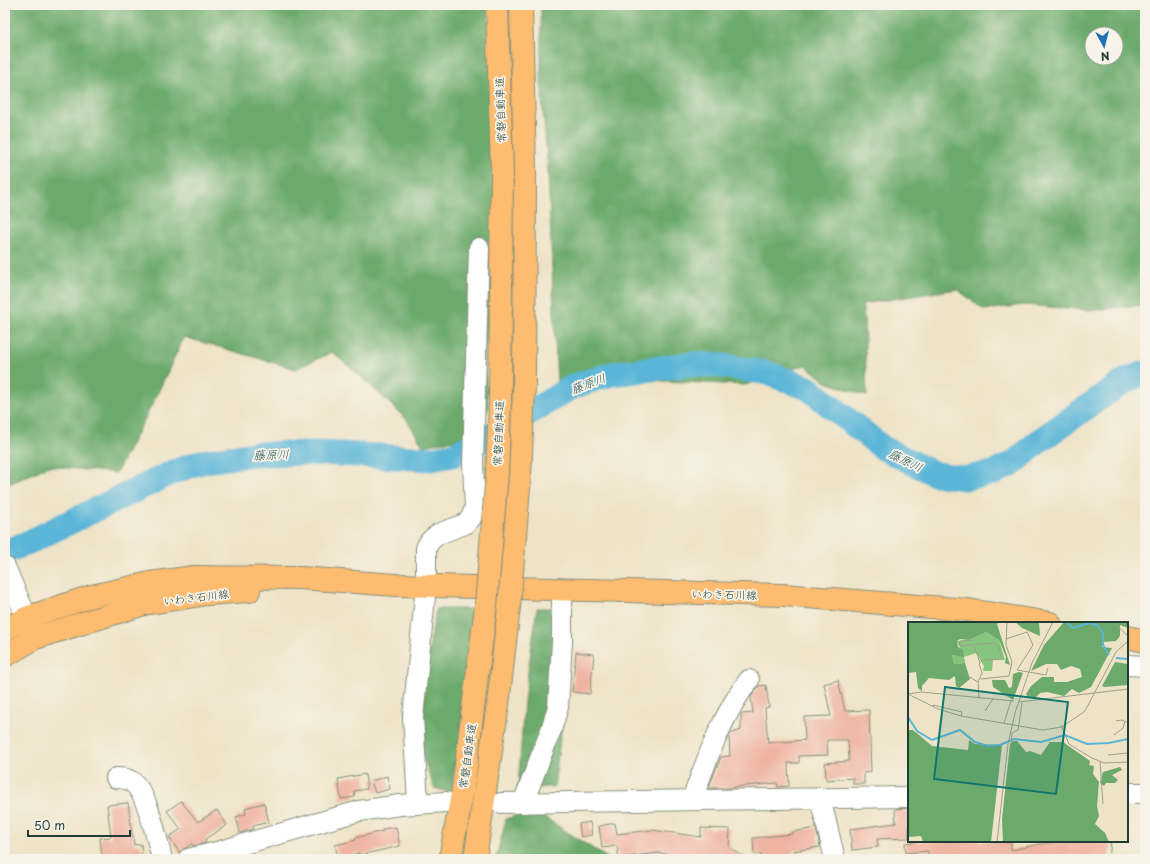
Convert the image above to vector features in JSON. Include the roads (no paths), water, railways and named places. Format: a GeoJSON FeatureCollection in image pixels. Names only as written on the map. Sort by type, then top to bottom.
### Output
{"type":"FeatureCollection","features":[{"type":"Feature","properties":{"kind":"main road","name":"常磐自動車道"},"geometry":{"type":"LineString","coordinates":[[450,859],[462,789],[486,605],[497,474],[500,402],[502,172],[497,5]]}},
{"type":"Feature","properties":{"kind":"main road","name":"常磐自動車道"},"geometry":{"type":"LineString","coordinates":[[475,859],[498,704],[509,607],[520,476],[524,388],[525,171],[521,5]]}},
{"type":"Feature","properties":{"kind":"main road","name":"いわき石川線"},"geometry":{"type":"LineString","coordinates":[[5,630],[31,628],[144,604],[207,594],[305,588],[396,585],[783,595],[968,616],[1038,622]]}},
{"type":"Feature","properties":{"kind":"main road","name":"いわき石川線"},"geometry":{"type":"LineString","coordinates":[[5,656],[31,628]]}},
{"type":"Feature","properties":{"kind":"main road"},"geometry":{"type":"LineString","coordinates":[[1128,637],[1145,641]]}},
{"type":"Feature","properties":{"kind":"street"},"geometry":{"type":"LineString","coordinates":[[418,804],[413,717],[426,586],[426,548],[430,541],[438,534],[466,524],[471,518],[475,508],[473,464],[480,248]]}},
{"type":"Feature","properties":{"kind":"street"},"geometry":{"type":"LineString","coordinates":[[5,567],[31,628]]}},
{"type":"Feature","properties":{"kind":"street"},"geometry":{"type":"LineString","coordinates":[[523,803],[551,730],[558,707],[562,642],[562,590]]}},
{"type":"Feature","properties":{"kind":"street"},"geometry":{"type":"LineString","coordinates":[[1128,665],[1145,666]]}},
{"type":"Feature","properties":{"kind":"street"},"geometry":{"type":"LineString","coordinates":[[692,800],[710,750],[739,692],[749,680]]}},
{"type":"Feature","properties":{"kind":"street"},"geometry":{"type":"LineString","coordinates":[[116,778],[126,778],[133,782],[141,792],[146,803],[162,859]]}},
{"type":"Feature","properties":{"kind":"street"},"geometry":{"type":"LineString","coordinates":[[1128,793],[1145,793]]}},
{"type":"Feature","properties":{"kind":"street"},"geometry":{"type":"LineString","coordinates":[[501,803],[908,797]]}},
{"type":"Feature","properties":{"kind":"street"},"geometry":{"type":"LineString","coordinates":[[820,798],[835,859]]}},
{"type":"Feature","properties":{"kind":"street"},"geometry":{"type":"LineString","coordinates":[[188,859],[359,811],[400,805],[446,802]]}},
{"type":"Feature","properties":{"kind":"waterway","name":"藤原川"},"geometry":{"type":"LineString","coordinates":[[5,552],[27,543],[171,473],[201,462],[254,454],[322,453],[431,459],[453,455],[487,438],[574,386],[612,374],[691,364],[718,365],[767,373],[808,388],[883,448],[935,474],[965,478],[993,473],[1014,463],[1039,441],[1097,400],[1127,380],[1145,373]]}}]}
